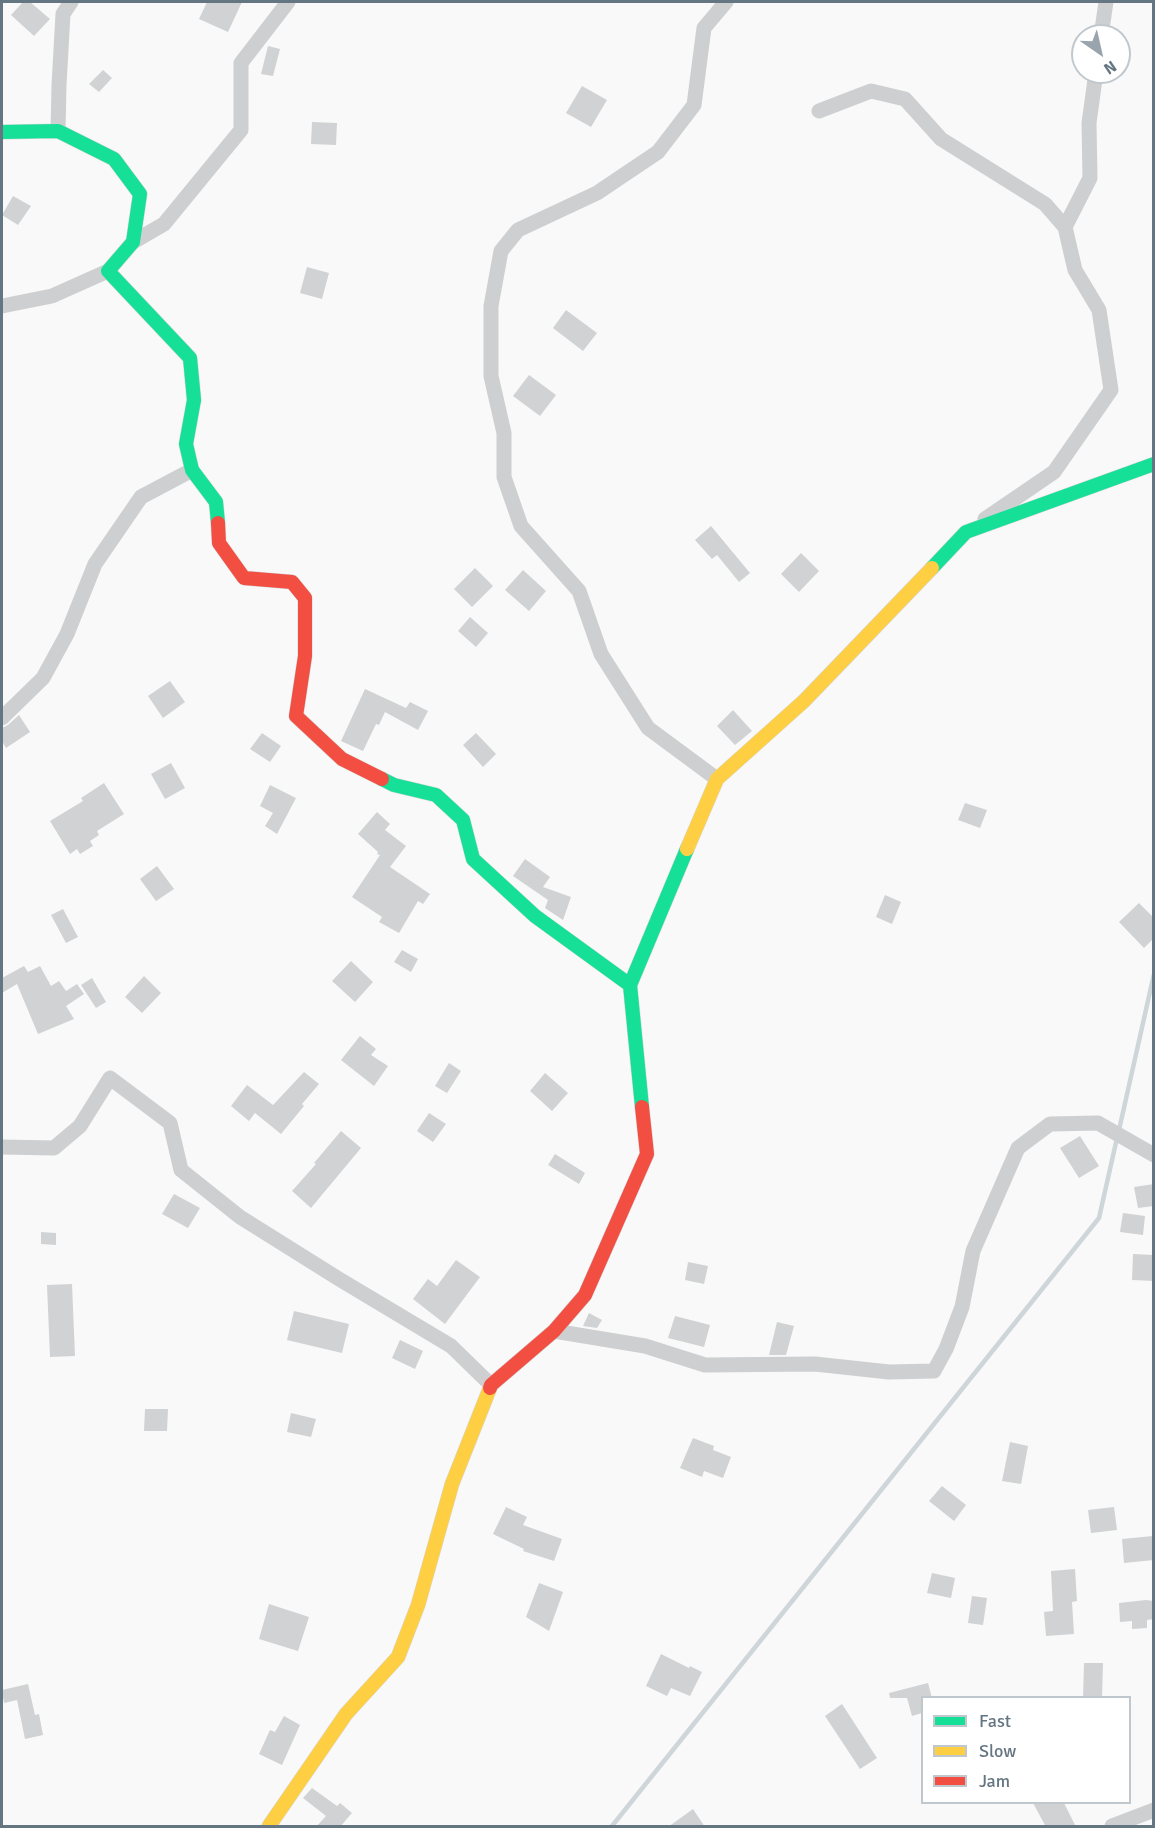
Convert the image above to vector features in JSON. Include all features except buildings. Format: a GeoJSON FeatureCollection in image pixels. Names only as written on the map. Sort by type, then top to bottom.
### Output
{"type":"FeatureCollection","features":[{"type":"Feature","properties":{"kind":"street"},"geometry":{"type":"LineString","coordinates":[[58,131],[58,85],[63,14],[71,2]]}},
{"type":"Feature","properties":{"kind":"street"},"geometry":{"type":"LineString","coordinates":[[2,306],[52,296],[108,271],[134,242],[164,224],[241,130],[241,63],[288,2]]}},
{"type":"Feature","properties":{"kind":"street"},"geometry":{"type":"LineString","coordinates":[[717,778],[648,728],[601,654],[579,591],[521,526],[504,477],[504,433],[491,376],[491,306],[501,251],[518,230],[597,193],[658,152],[673,134],[694,105],[704,28],[726,2]]}},
{"type":"Feature","properties":{"kind":"street"},"geometry":{"type":"LineString","coordinates":[[1103,24],[1106,2]]}},
{"type":"Feature","properties":{"kind":"street"},"geometry":{"type":"LineString","coordinates":[[1065,227],[1090,178],[1089,123],[1094,84]]}},
{"type":"Feature","properties":{"kind":"street"},"geometry":{"type":"LineString","coordinates":[[269,1827],[346,1714],[398,1657],[418,1605],[452,1484],[491,1385],[554,1331],[585,1295],[647,1154],[630,985],[717,778],[804,701],[966,532],[1054,472],[1111,390],[1099,310],[1075,270],[1065,227],[1045,204],[941,139],[905,99],[871,91],[819,111]]}},
{"type":"Feature","properties":{"kind":"street"},"geometry":{"type":"LineString","coordinates":[[2,132],[58,131],[114,159],[140,194],[134,242]]}},
{"type":"Feature","properties":{"kind":"street"},"geometry":{"type":"LineString","coordinates":[[108,271],[190,358],[194,400],[186,444],[192,470],[216,502],[219,543],[244,578],[292,582],[305,598],[305,656],[296,716],[342,759],[394,785],[436,795],[463,820],[473,859],[535,916],[630,985]]}},
{"type":"Feature","properties":{"kind":"street"},"geometry":{"type":"LineString","coordinates":[[966,532],[1154,464]]}},
{"type":"Feature","properties":{"kind":"street"},"geometry":{"type":"LineString","coordinates":[[2,718],[43,678],[67,634],[95,564],[141,497],[192,470]]}},
{"type":"Feature","properties":{"kind":"street"},"geometry":{"type":"LineString","coordinates":[[2,1147],[54,1148],[80,1126],[110,1078],[170,1123],[181,1170],[240,1216],[339,1280],[451,1346],[491,1385]]}},
{"type":"Feature","properties":{"kind":"street"},"geometry":{"type":"LineString","coordinates":[[554,1331],[645,1346],[705,1365],[815,1364],[889,1372],[934,1371],[946,1349],[962,1307],[973,1251],[1018,1148],[1050,1124],[1098,1124],[1154,1155]]}},
{"type":"Feature","properties":{"kind":"street"},"geometry":{"type":"LineString","coordinates":[[1112,1827],[1154,1810]]}},
{"type":"Feature","properties":{"kind":"waterway"},"geometry":{"type":"LineString","coordinates":[[1119,1130],[1154,974]]}},
{"type":"Feature","properties":{"kind":"waterway"},"geometry":{"type":"LineString","coordinates":[[612,1826],[1099,1218],[1117,1138]]}},
{"type":"Feature","properties":{"kind":"traffic: fast"},"geometry":{"type":"LineString","coordinates":[[2,132],[58,131],[114,159],[140,194],[133,242],[108,271],[190,358],[194,400],[186,444],[192,470],[216,502],[218,523]]}},
{"type":"Feature","properties":{"kind":"traffic: fast"},"geometry":{"type":"LineString","coordinates":[[932,568],[966,532],[1154,464]]}},
{"type":"Feature","properties":{"kind":"traffic: fast"},"geometry":{"type":"LineString","coordinates":[[382,779],[394,785],[436,795],[463,820],[473,859],[535,916],[630,985]]}},
{"type":"Feature","properties":{"kind":"traffic: fast"},"geometry":{"type":"LineString","coordinates":[[642,1107],[630,985],[687,849]]}},
{"type":"Feature","properties":{"kind":"traffic: slow"},"geometry":{"type":"LineString","coordinates":[[687,849],[717,779],[804,701],[932,568]]}},
{"type":"Feature","properties":{"kind":"traffic: slow"},"geometry":{"type":"LineString","coordinates":[[269,1826],[346,1714],[398,1657],[418,1605],[452,1484],[490,1388]]}},
{"type":"Feature","properties":{"kind":"traffic: jam"},"geometry":{"type":"LineString","coordinates":[[218,523],[219,543],[244,578],[292,582],[305,598],[305,656],[296,716],[342,759],[382,779]]}},
{"type":"Feature","properties":{"kind":"traffic: jam"},"geometry":{"type":"LineString","coordinates":[[490,1388],[554,1331],[585,1295],[647,1154],[642,1107]]}}]}
